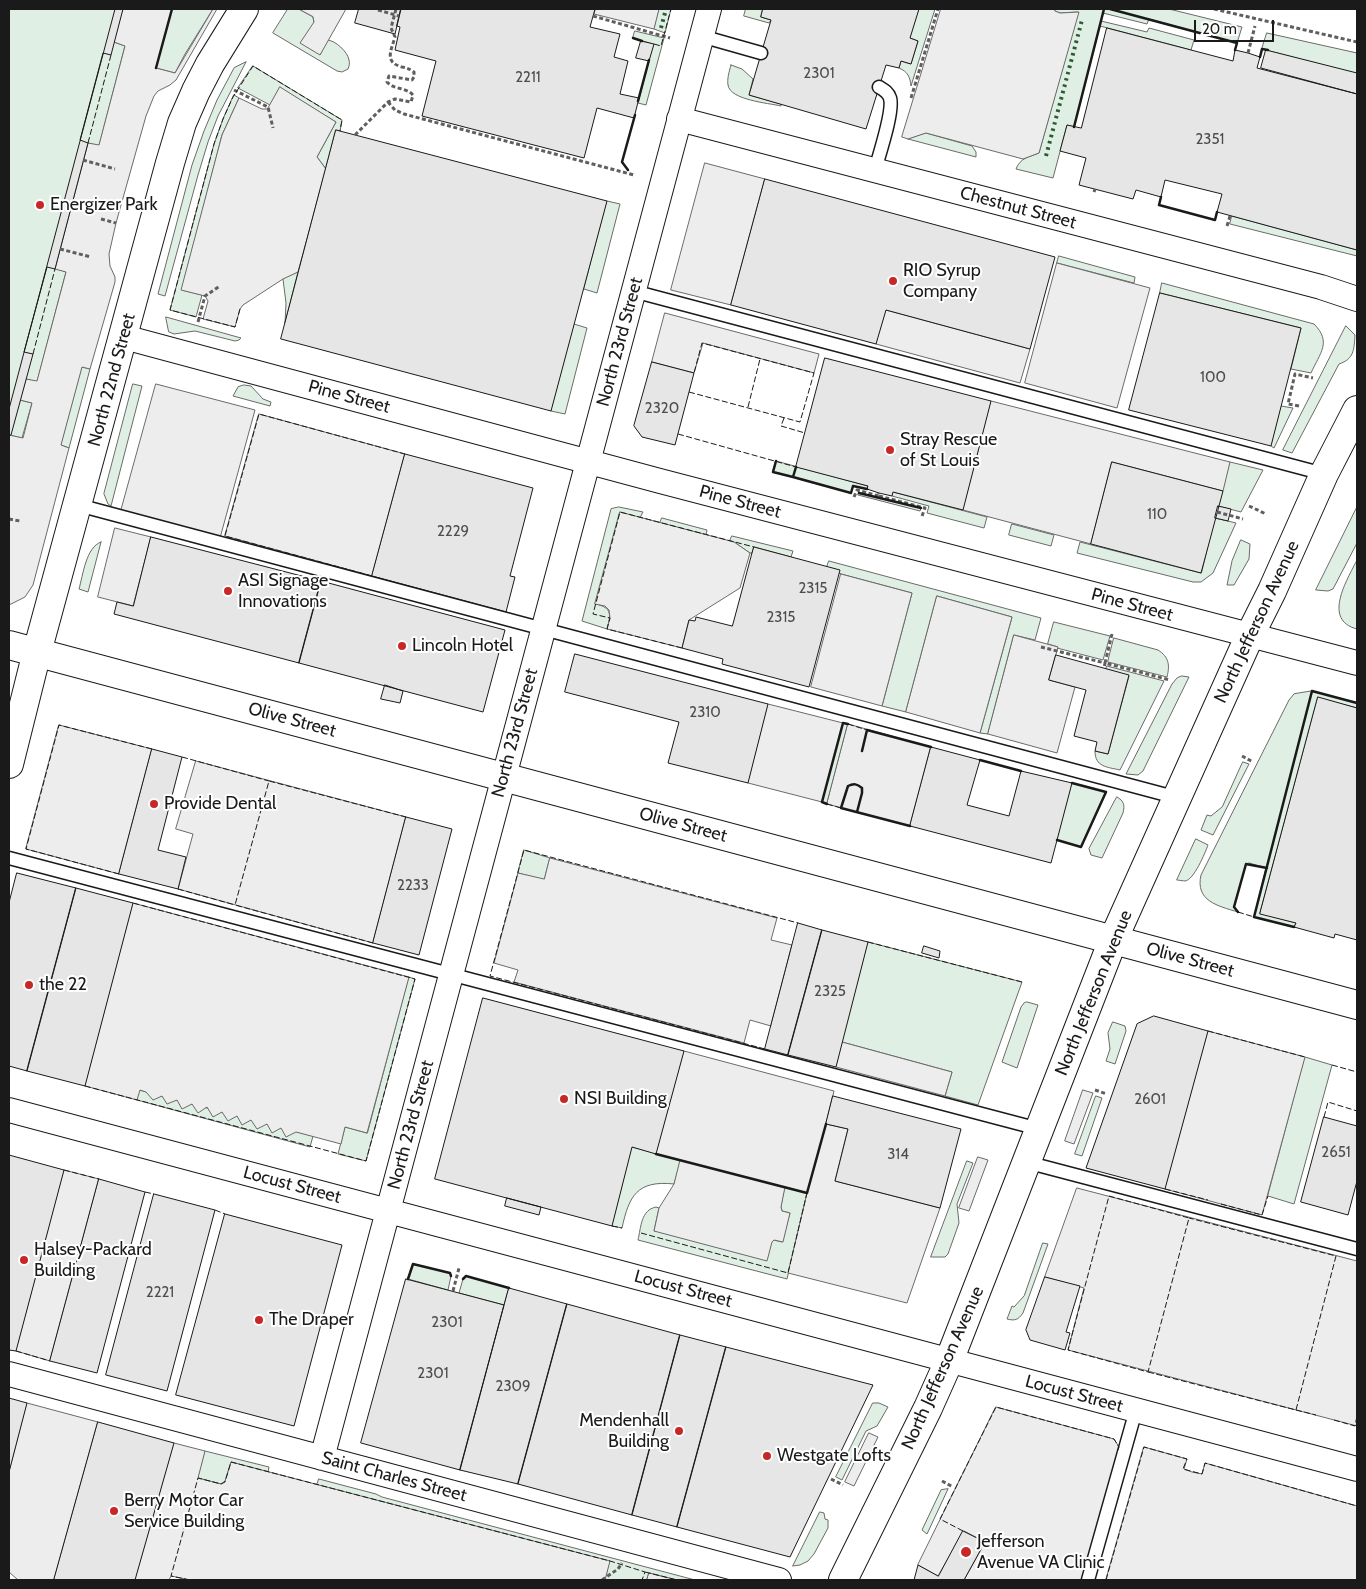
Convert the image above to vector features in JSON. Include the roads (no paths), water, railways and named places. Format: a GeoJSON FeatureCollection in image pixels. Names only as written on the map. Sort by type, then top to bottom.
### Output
{"type":"FeatureCollection","features":[{"type":"Feature","properties":{"kind":"main road","name":"North 22nd Street"},"geometry":{"type":"LineString","coordinates":[[9,764],[37,652],[182,123],[210,64],[244,9]]}},
{"type":"Feature","properties":{"kind":"main road","name":"North Jefferson Avenue"},"geometry":{"type":"LineString","coordinates":[[843,1580],[928,1408],[949,1361],[1113,940],[1324,474],[1357,410]]}},
{"type":"Feature","properties":{"kind":"main road","name":"Olive Street"},"geometry":{"type":"LineString","coordinates":[[9,645],[1357,1005]]}},
{"type":"Feature","properties":{"kind":"street","name":"North 23rd Street"},"geometry":{"type":"LineString","coordinates":[[322,1458],[708,9]]}},
{"type":"Feature","properties":{"kind":"street","name":"Chestnut Street"},"geometry":{"type":"LineString","coordinates":[[679,119],[1321,287],[1357,299]]}},
{"type":"Feature","properties":{"kind":"street","name":"Pine Street"},"geometry":{"type":"LineString","coordinates":[[124,337],[588,462],[1357,663]]}},
{"type":"Feature","properties":{"kind":"street","name":"Locust Street"},"geometry":{"type":"LineString","coordinates":[[9,1110],[1357,1468]]}},
{"type":"Feature","properties":{"kind":"street","name":"Saint Charles Street"},"geometry":{"type":"LineString","coordinates":[[9,1374],[779,1580]]}},
{"type":"Feature","properties":{"kind":"lane"},"geometry":{"type":"LineString","coordinates":[[701,36],[761,53]]}},
{"type":"Feature","properties":{"kind":"lane"},"geometry":{"type":"LineString","coordinates":[[875,170],[891,99],[886,90],[879,88]]}},
{"type":"Feature","properties":{"kind":"lane"},"geometry":{"type":"LineString","coordinates":[[633,291],[1324,474]]}},
{"type":"Feature","properties":{"kind":"lane"},"geometry":{"type":"LineString","coordinates":[[78,505],[1178,798]]}},
{"type":"Feature","properties":{"kind":"lane"},"geometry":{"type":"LineString","coordinates":[[9,858],[1040,1128]]}},
{"type":"Feature","properties":{"kind":"lane"},"geometry":{"type":"LineString","coordinates":[[1026,1162],[1357,1249]]}},
{"type":"Feature","properties":{"kind":"lane"},"geometry":{"type":"LineString","coordinates":[[1088,1580],[1136,1410]]}},
{"type":"Feature","properties":{"kind":"place","name":"Energizer Park"},"geometry":{"type":"Point","coordinates":[40,205]}},
{"type":"Feature","properties":{"kind":"place","name":"RIO Syrup Company"},"geometry":{"type":"Point","coordinates":[893,281]}},
{"type":"Feature","properties":{"kind":"place","name":"Stray Rescue of St Louis"},"geometry":{"type":"Point","coordinates":[890,450]}},
{"type":"Feature","properties":{"kind":"place","name":"ASI Signage Innovations"},"geometry":{"type":"Point","coordinates":[228,591]}},
{"type":"Feature","properties":{"kind":"place","name":"Lincoln Hotel"},"geometry":{"type":"Point","coordinates":[402,646]}},
{"type":"Feature","properties":{"kind":"place","name":"Provide Dental"},"geometry":{"type":"Point","coordinates":[154,804]}},
{"type":"Feature","properties":{"kind":"place","name":"the 22"},"geometry":{"type":"Point","coordinates":[29,985]}},
{"type":"Feature","properties":{"kind":"place","name":"NSI Building"},"geometry":{"type":"Point","coordinates":[564,1099]}},
{"type":"Feature","properties":{"kind":"place","name":"Halsey-Packard Building"},"geometry":{"type":"Point","coordinates":[24,1260]}},
{"type":"Feature","properties":{"kind":"place","name":"The Draper"},"geometry":{"type":"Point","coordinates":[259,1320]}},
{"type":"Feature","properties":{"kind":"place","name":"Mendenhall Building"},"geometry":{"type":"Point","coordinates":[679,1431]}},
{"type":"Feature","properties":{"kind":"place","name":"Westgate Lofts"},"geometry":{"type":"Point","coordinates":[767,1456]}},
{"type":"Feature","properties":{"kind":"place","name":"Berry Motor Car Service Building"},"geometry":{"type":"Point","coordinates":[114,1511]}},
{"type":"Feature","properties":{"kind":"place","name":"Jefferson Avenue VA Clinic"},"geometry":{"type":"Point","coordinates":[966,1552]}}]}
